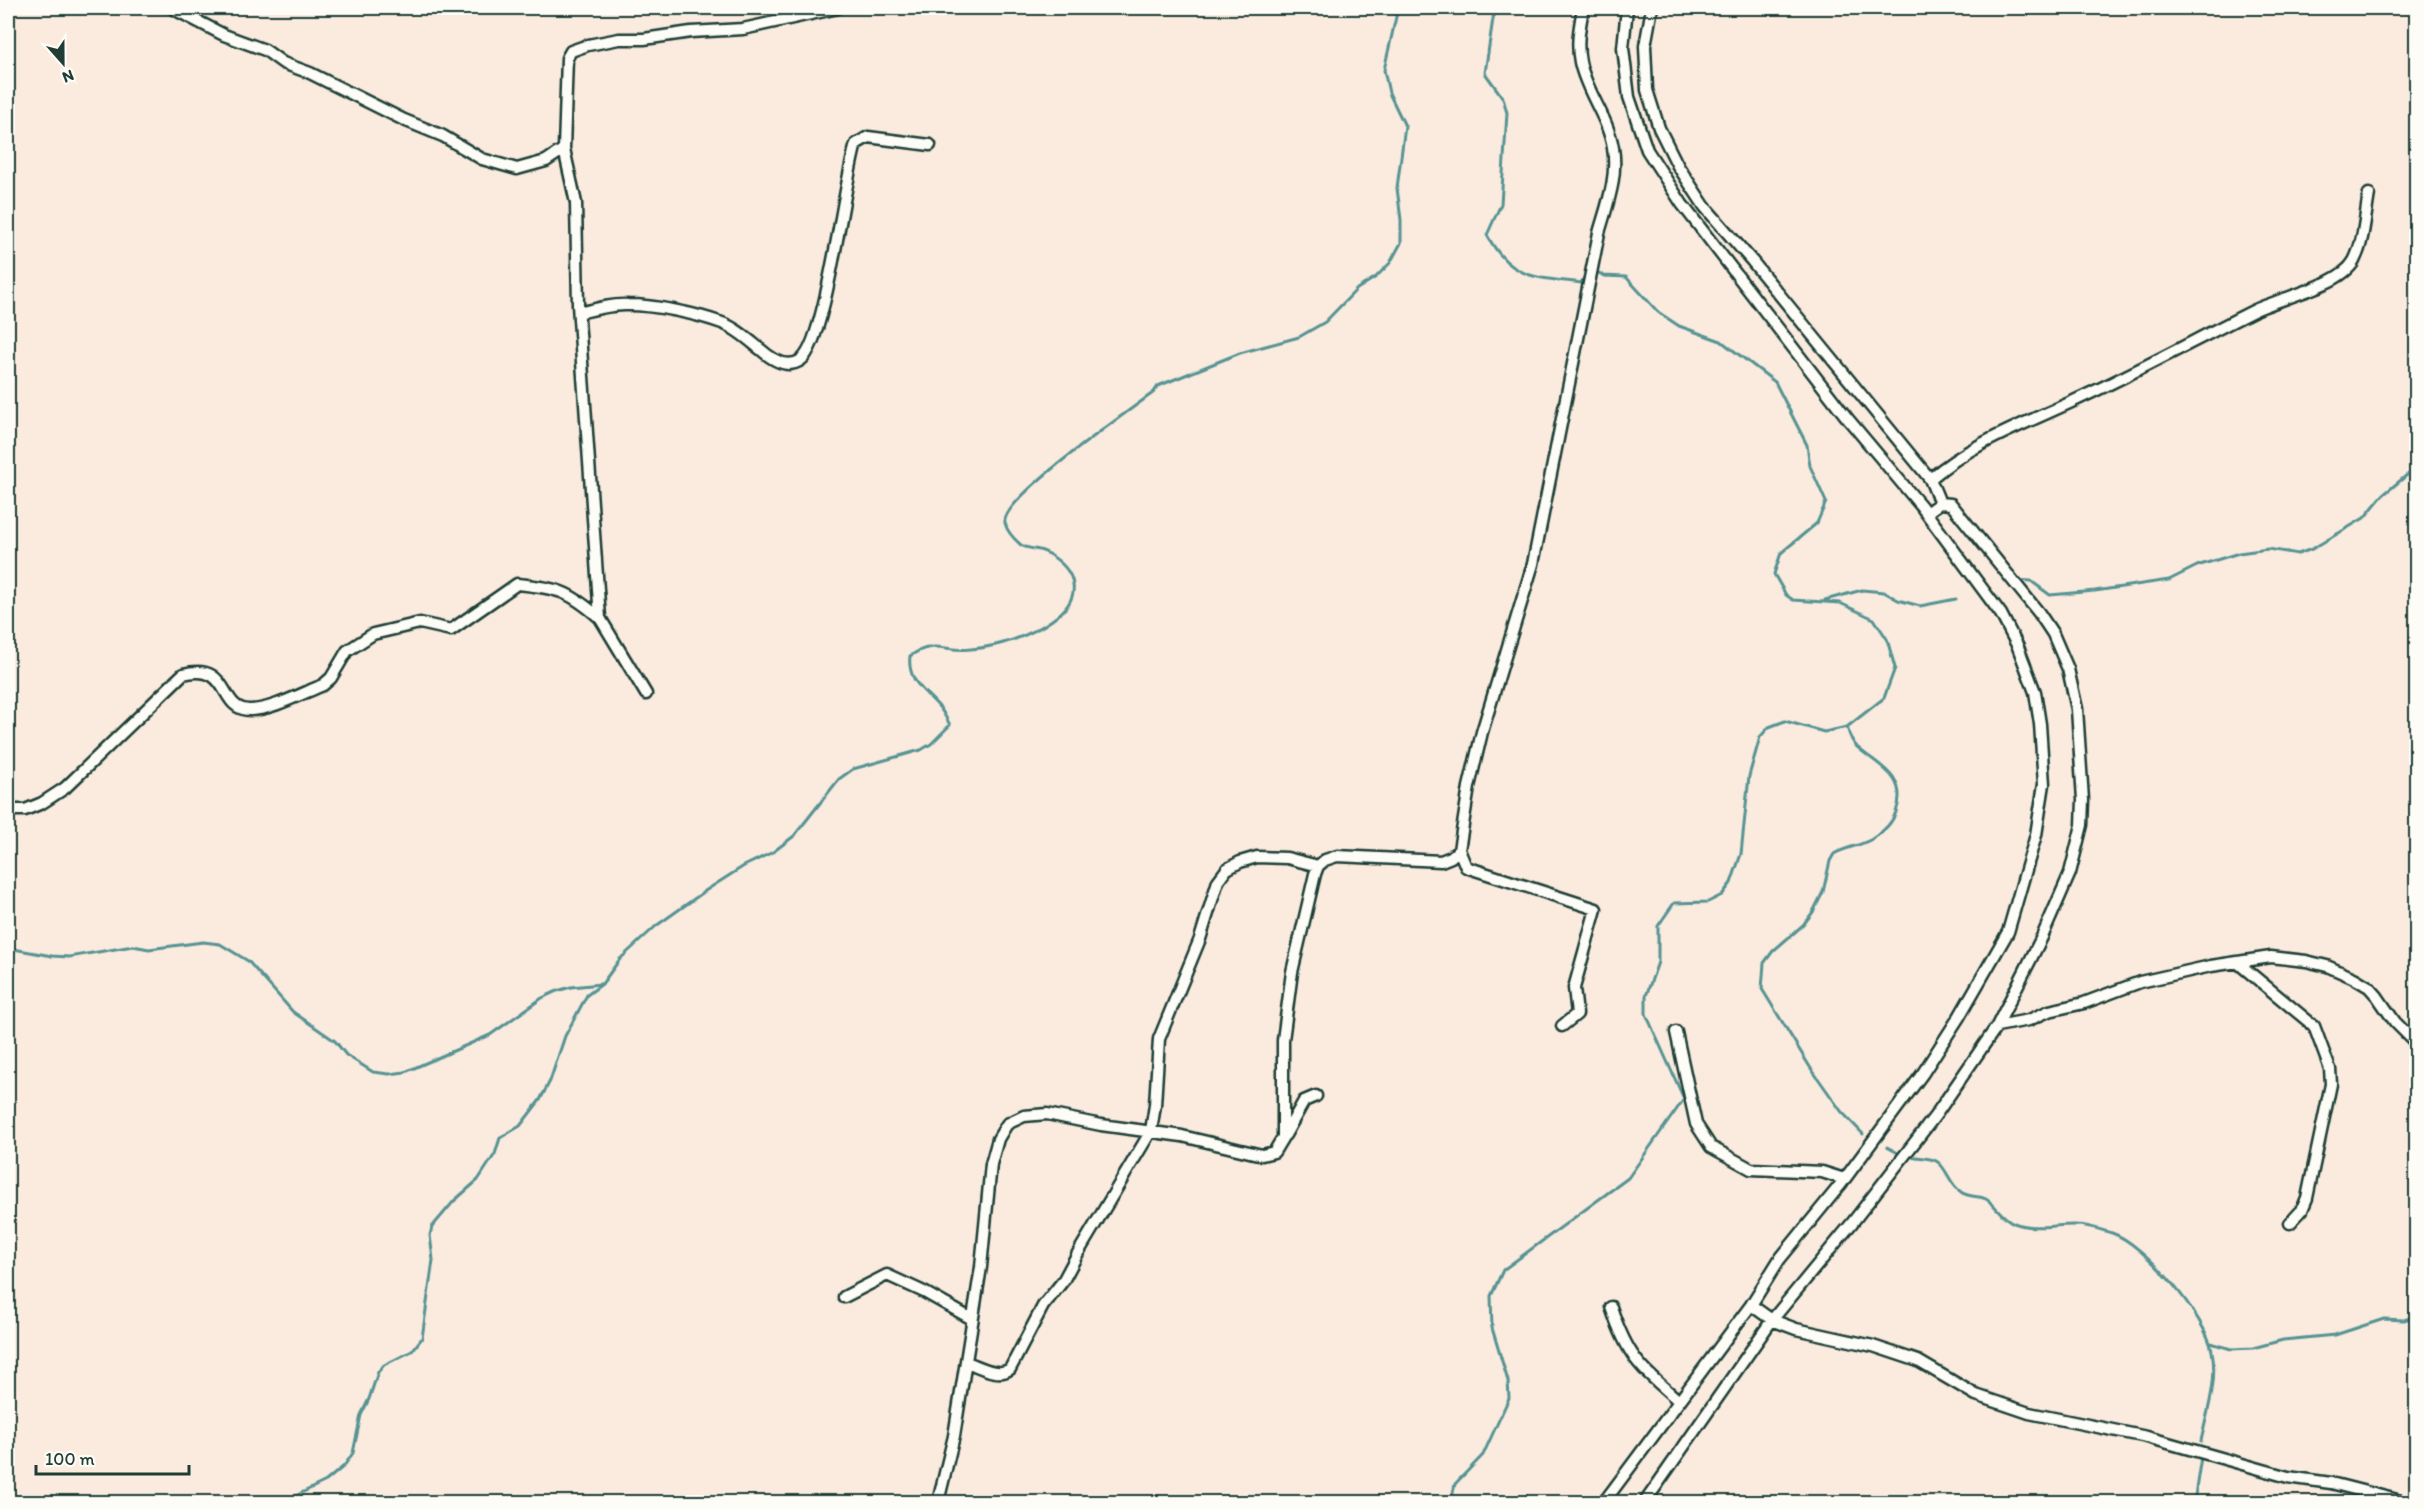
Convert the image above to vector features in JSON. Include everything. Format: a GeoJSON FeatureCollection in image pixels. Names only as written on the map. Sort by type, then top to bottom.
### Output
{"type":"FeatureCollection","features":[{"type":"Feature","properties":{"kind":"street"},"geometry":{"type":"LineString","coordinates":[[172,8],[224,35],[265,50],[283,63],[310,73],[404,120],[443,136],[482,159],[517,169],[546,161],[564,149]]}},
{"type":"Feature","properties":{"kind":"street"},"geometry":{"type":"LineString","coordinates":[[600,618],[579,313],[576,203],[564,149],[566,66],[571,51],[578,47],[619,39],[644,39],[691,32],[742,29],[838,8]]}},
{"type":"Feature","properties":{"kind":"street"},"geometry":{"type":"LineString","coordinates":[[1562,1026],[1577,1014],[1574,988],[1596,909],[1466,867],[1459,850],[1469,787],[1482,732],[1535,554],[1599,233],[1613,188],[1613,148],[1604,114],[1580,63],[1577,40],[1583,8]]}},
{"type":"Feature","properties":{"kind":"street"},"geometry":{"type":"LineString","coordinates":[[1604,1503],[1751,1305],[1779,1260],[1845,1179],[1923,1073],[1959,1017],[2008,932],[2036,835],[2043,784],[2040,724],[2035,692],[2018,647],[2001,614],[1926,513],[1848,418],[1682,204],[1647,150],[1629,98],[1623,48],[1627,8]]}},
{"type":"Feature","properties":{"kind":"street"},"geometry":{"type":"LineString","coordinates":[[1652,8],[1645,46],[1647,90],[1659,128],[1678,166],[1705,207],[1930,479],[1940,503]]}},
{"type":"Feature","properties":{"kind":"street"},"geometry":{"type":"LineString","coordinates":[[579,313],[628,304],[691,315],[723,323],[771,359],[782,363],[802,360],[811,346],[836,251],[856,144],[868,137],[930,145]]}},
{"type":"Feature","properties":{"kind":"street"},"geometry":{"type":"LineString","coordinates":[[1930,479],[1950,462],[2002,433],[2079,399],[2256,310],[2334,280],[2354,262],[2362,235],[2368,194]]}},
{"type":"Feature","properties":{"kind":"street"},"geometry":{"type":"LineString","coordinates":[[1645,1503],[1772,1320],[1852,1223],[1935,1116],[1997,1026],[2061,898],[2070,873],[2082,825],[2082,775],[2077,709],[2068,669],[2048,627],[1951,504],[1940,503],[1926,513]]}},
{"type":"Feature","properties":{"kind":"street"},"geometry":{"type":"LineString","coordinates":[[8,810],[25,810],[42,804],[65,788],[183,674],[200,670],[214,675],[235,706],[247,710],[261,709],[323,685],[331,678],[346,651],[373,634],[420,623],[451,630],[518,584],[566,592],[577,598],[600,618],[646,694]]}},
{"type":"Feature","properties":{"kind":"street"},"geometry":{"type":"LineString","coordinates":[[1283,1137],[1285,1024],[1292,972],[1318,866],[1325,860],[1337,856],[1441,861],[1451,857],[1459,850]]}},
{"type":"Feature","properties":{"kind":"street"},"geometry":{"type":"LineString","coordinates":[[966,1362],[997,1372],[1005,1373],[1011,1369],[1043,1306],[1063,1281],[1151,1131],[1160,1040],[1200,939],[1218,881],[1227,869],[1257,857],[1287,858],[1318,866]]}},
{"type":"Feature","properties":{"kind":"street"},"geometry":{"type":"LineString","coordinates":[[1997,1026],[2029,1020],[2049,1011],[2084,1003],[2140,982],[2211,966],[2271,957],[2327,966],[2368,987],[2395,1022],[2416,1043]]}},
{"type":"Feature","properties":{"kind":"street"},"geometry":{"type":"LineString","coordinates":[[2238,963],[2314,1026],[2330,1069],[2331,1084],[2307,1198],[2302,1210],[2289,1223]]}},
{"type":"Feature","properties":{"kind":"street"},"geometry":{"type":"LineString","coordinates":[[1676,1032],[1696,1124],[1711,1147],[1750,1169],[1822,1172],[1845,1179]]}},
{"type":"Feature","properties":{"kind":"street"},"geometry":{"type":"LineString","coordinates":[[938,1503],[954,1436],[981,1267],[991,1164],[998,1139],[1007,1124],[1024,1116],[1047,1114],[1101,1125],[1151,1131],[1262,1155],[1274,1152],[1304,1101],[1316,1096]]}},
{"type":"Feature","properties":{"kind":"street"},"geometry":{"type":"LineString","coordinates":[[844,1297],[887,1275],[924,1292],[972,1319]]}},
{"type":"Feature","properties":{"kind":"street"},"geometry":{"type":"LineString","coordinates":[[1751,1305],[1772,1320],[1796,1329],[1873,1346],[1918,1361],[1976,1395],[2029,1413],[2146,1437],[2288,1477],[2331,1483],[2404,1503]]}},
{"type":"Feature","properties":{"kind":"street"},"geometry":{"type":"LineString","coordinates":[[1611,1307],[1627,1350],[1642,1369],[1679,1401]]}},
{"type":"Feature","properties":{"kind":"waterway"},"geometry":{"type":"LineString","coordinates":[[275,1502],[291,1498],[326,1481],[344,1466],[353,1453],[361,1415],[378,1372],[384,1365],[412,1351],[422,1338],[433,1260],[430,1235],[432,1227],[454,1201],[478,1180],[495,1154],[500,1138],[520,1126],[540,1100],[550,1081],[565,1036],[587,995],[602,984],[620,959],[656,926],[708,889],[744,866],[773,852],[794,836],[839,779],[853,769],[921,750],[931,744],[950,725],[940,708],[914,679],[911,673],[910,656],[926,648],[971,649],[1013,640],[1052,620],[1069,603],[1073,594],[1073,585],[1071,576],[1065,568],[1047,553],[1021,545],[1006,526],[1009,511],[1023,495],[1069,455],[1154,392],[1158,386],[1240,353],[1299,337],[1325,322],[1357,289],[1376,277],[1390,263],[1401,243],[1397,188],[1405,126],[1389,93],[1384,70],[1398,8]]}},
{"type":"Feature","properties":{"kind":"waterway"},"geometry":{"type":"LineString","coordinates":[[1492,8],[1494,12],[1485,73],[1503,98],[1507,113],[1501,204],[1487,235],[1505,261],[1526,274],[1581,283],[1586,274]]}},
{"type":"Feature","properties":{"kind":"waterway"},"geometry":{"type":"LineString","coordinates":[[1451,1502],[1455,1484],[1483,1455],[1509,1398],[1508,1381],[1492,1328],[1491,1296],[1503,1270],[1628,1178],[1684,1099],[1646,1014],[1646,996],[1658,962],[1658,926],[1674,903],[1708,902],[1722,895],[1731,883],[1741,854],[1749,776],[1760,737],[1769,727],[1785,721],[1824,732],[1847,727],[1884,698],[1895,668],[1887,639],[1874,619],[1840,603],[1793,600],[1786,595],[1774,574],[1781,553],[1817,523],[1826,502],[1810,466],[1807,445],[1775,382],[1721,341],[1679,326],[1658,312],[1626,277],[1604,276],[1599,273]]}},
{"type":"Feature","properties":{"kind":"waterway"},"geometry":{"type":"LineString","coordinates":[[2016,580],[2031,581],[2050,595],[2095,591],[2169,580],[2197,566],[2239,553],[2268,549],[2298,554],[2312,549],[2364,518],[2383,495],[2416,470]]}},
{"type":"Feature","properties":{"kind":"waterway"},"geometry":{"type":"LineString","coordinates":[[1825,600],[1862,590],[1884,592],[1898,600],[1920,606],[1956,599]]}},
{"type":"Feature","properties":{"kind":"waterway"},"geometry":{"type":"LineString","coordinates":[[1847,727],[1857,747],[1882,766],[1895,781],[1899,800],[1896,812],[1890,824],[1876,836],[1834,854],[1830,861],[1823,892],[1813,912],[1803,925],[1773,951],[1764,963],[1762,989],[1810,1067],[1841,1111],[1863,1134]]}},
{"type":"Feature","properties":{"kind":"waterway"},"geometry":{"type":"LineString","coordinates":[[8,948],[69,957],[133,946],[149,949],[203,942],[220,944],[248,961],[293,1012],[335,1041],[346,1055],[373,1072],[389,1074],[405,1072],[490,1035],[542,998],[557,991],[601,984]]}},
{"type":"Feature","properties":{"kind":"waterway"},"geometry":{"type":"LineString","coordinates":[[1887,1147],[1900,1154]]}},
{"type":"Feature","properties":{"kind":"waterway"},"geometry":{"type":"LineString","coordinates":[[1909,1156],[1936,1161],[1942,1166],[1957,1189],[1964,1194],[1986,1199],[2014,1223],[2037,1227],[2081,1225],[2112,1233],[2126,1240],[2157,1266],[2198,1320],[2212,1351],[2213,1385],[2201,1441]]}},
{"type":"Feature","properties":{"kind":"waterway"},"geometry":{"type":"LineString","coordinates":[[2211,1343],[2231,1349],[2253,1348],[2283,1340],[2335,1335],[2384,1319],[2404,1320],[2416,1316]]}},
{"type":"Feature","properties":{"kind":"waterway"},"geometry":{"type":"LineString","coordinates":[[2194,1502],[2201,1457]]}}]}
